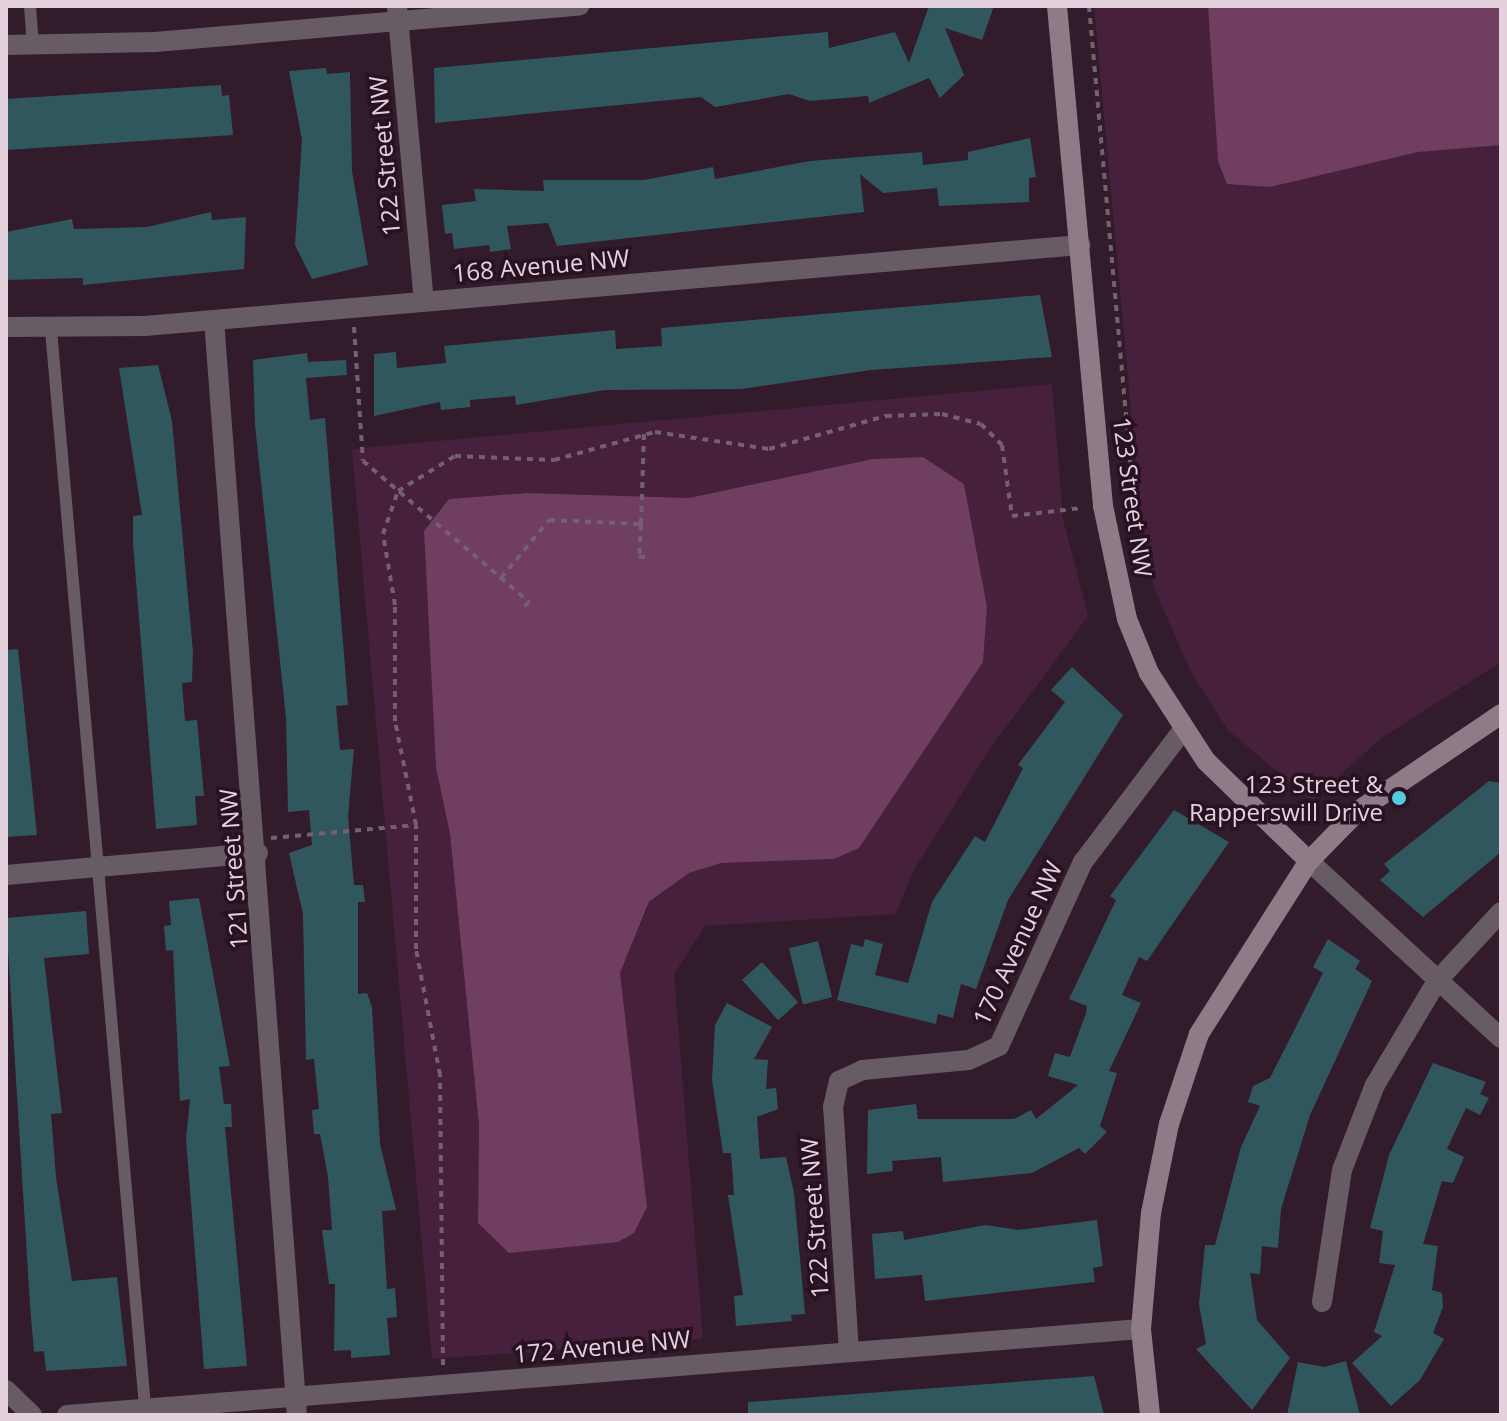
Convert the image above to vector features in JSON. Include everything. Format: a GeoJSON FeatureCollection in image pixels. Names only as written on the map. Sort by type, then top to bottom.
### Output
{"type":"FeatureCollection","features":[{"type":"Feature","properties":{"kind":"street"},"geometry":{"type":"LineString","coordinates":[[6,45],[33,47],[398,14],[579,6]]}},
{"type":"Feature","properties":{"kind":"street","name":"123 Street NW"},"geometry":{"type":"LineString","coordinates":[[1057,6],[1103,506],[1127,619],[1183,730],[1232,791],[1501,1038]]}},
{"type":"Feature","properties":{"kind":"street","name":"122 Street NW"},"geometry":{"type":"LineString","coordinates":[[398,14],[424,301]]}},
{"type":"Feature","properties":{"kind":"street","name":"168 Avenue NW"},"geometry":{"type":"LineString","coordinates":[[6,327],[51,330],[214,320],[1080,245]]}},
{"type":"Feature","properties":{"kind":"street","name":"121 Street NW"},"geometry":{"type":"LineString","coordinates":[[214,320],[258,846],[297,1406]]}},
{"type":"Feature","properties":{"kind":"street"},"geometry":{"type":"LineString","coordinates":[[1150,1415],[1141,1329],[1159,1163],[1181,1078],[1225,986],[1309,861],[1358,811],[1501,714]]}},
{"type":"Feature","properties":{"kind":"street","name":"170 Avenue NW"},"geometry":{"type":"LineString","coordinates":[[839,1081],[863,1070],[969,1060],[999,1046],[1083,862],[1183,730]]}},
{"type":"Feature","properties":{"kind":"street"},"geometry":{"type":"LineString","coordinates":[[6,875],[258,846]]}},
{"type":"Feature","properties":{"kind":"street"},"geometry":{"type":"LineString","coordinates":[[1322,1302],[1332,1213],[1354,1129],[1437,981],[1501,912]]}},
{"type":"Feature","properties":{"kind":"street","name":"122 Street NW"},"geometry":{"type":"LineString","coordinates":[[839,1081],[833,1107],[849,1352]]}},
{"type":"Feature","properties":{"kind":"street","name":"172 Avenue NW"},"geometry":{"type":"LineString","coordinates":[[67,1415],[145,1407],[297,1406],[444,1385],[1141,1329]]}},
{"type":"Feature","properties":{"kind":"lane"},"geometry":{"type":"LineString","coordinates":[[30,6],[33,47]]}},
{"type":"Feature","properties":{"kind":"lane"},"geometry":{"type":"LineString","coordinates":[[51,330],[145,1407]]}},
{"type":"Feature","properties":{"kind":"path"},"geometry":{"type":"LineString","coordinates":[[444,1385],[440,1075],[414,930],[416,825],[395,721],[395,605],[383,534],[398,491],[455,456],[554,460],[644,433],[769,449],[886,416],[942,414],[981,424],[1002,445],[1012,516],[1134,504],[1089,6]]}},
{"type":"Feature","properties":{"kind":"path"},"geometry":{"type":"LineString","coordinates":[[352,308],[363,461],[529,602],[523,608]]}},
{"type":"Feature","properties":{"kind":"path"},"geometry":{"type":"LineString","coordinates":[[644,433],[639,557],[649,557]]}},
{"type":"Feature","properties":{"kind":"path"},"geometry":{"type":"LineString","coordinates":[[501,578],[549,520],[641,524]]}},
{"type":"Feature","properties":{"kind":"path"},"geometry":{"type":"LineString","coordinates":[[258,846],[416,825]]}},
{"type":"Feature","properties":{"kind":"shaded area"},"geometry":{"type":"Polygon","coordinates":[[[1094,6],[1501,6],[1501,662],[1381,738],[1312,801],[1228,730],[1191,672],[1154,588],[1141,518],[1094,6]]]}},
{"type":"Feature","properties":{"kind":"shaded area"},"geometry":{"type":"Polygon","coordinates":[[[1208,6],[1501,6],[1501,145],[1418,152],[1270,187],[1227,184],[1218,161],[1208,6]]]}},
{"type":"Feature","properties":{"kind":"shaded area"},"geometry":{"type":"Polygon","coordinates":[[[1052,384],[1063,519],[1088,616],[989,750],[912,873],[896,914],[705,926],[674,974],[703,1339],[432,1359],[352,449],[1052,384]],[[923,457],[873,459],[689,498],[527,493],[450,499],[424,531],[436,768],[450,834],[479,1125],[478,1223],[621,1020],[620,973],[650,902],[689,873],[721,863],[834,859],[983,662],[987,607],[964,484],[923,457]]]}},
{"type":"Feature","properties":{"kind":"shaded area"},"geometry":{"type":"Polygon","coordinates":[[[923,457],[964,484],[987,607],[983,662],[859,848],[834,859],[721,863],[689,873],[649,902],[620,973],[647,1207],[634,1233],[618,1242],[509,1253],[478,1223],[479,1125],[450,834],[436,768],[424,531],[449,499],[527,493],[689,498],[873,459],[923,457]]]}},
{"type":"Feature","properties":{"kind":"building"},"geometry":{"type":"Polygon","coordinates":[[[929,6],[994,6],[982,40],[945,28],[964,75],[940,98],[929,78],[869,103],[868,96],[810,101],[789,94],[715,107],[701,97],[435,123],[434,68],[828,32],[829,48],[895,32],[909,63],[929,6]]]}},
{"type":"Feature","properties":{"kind":"building"},"geometry":{"type":"Polygon","coordinates":[[[326,68],[327,74],[350,72],[352,171],[368,265],[312,279],[295,245],[302,140],[289,71],[326,68]]]}},
{"type":"Feature","properties":{"kind":"building"},"geometry":{"type":"Polygon","coordinates":[[[221,85],[222,96],[229,95],[233,135],[6,150],[6,99],[221,85]]]}},
{"type":"Feature","properties":{"kind":"building"},"geometry":{"type":"Polygon","coordinates":[[[1030,138],[1036,177],[1029,178],[1029,202],[939,206],[937,188],[883,193],[860,174],[864,212],[557,246],[548,223],[507,226],[511,249],[490,252],[489,245],[454,249],[452,233],[445,234],[442,205],[476,201],[474,189],[544,191],[543,180],[644,180],[713,167],[715,179],[810,161],[922,152],[923,165],[968,160],[968,152],[1030,138]]]}},
{"type":"Feature","properties":{"kind":"building"},"geometry":{"type":"Polygon","coordinates":[[[211,212],[212,220],[246,217],[244,269],[83,285],[83,278],[6,280],[6,232],[72,219],[74,229],[147,227],[211,212]]]}},
{"type":"Feature","properties":{"kind":"building"},"geometry":{"type":"Polygon","coordinates":[[[1040,295],[1052,357],[871,370],[741,389],[605,390],[516,405],[515,396],[470,400],[470,407],[441,410],[440,402],[374,416],[374,354],[396,352],[397,368],[446,363],[444,346],[615,330],[616,349],[662,346],[661,328],[1040,295]]]}},
{"type":"Feature","properties":{"kind":"building"},"geometry":{"type":"Polygon","coordinates":[[[307,353],[308,362],[346,360],[347,375],[306,378],[310,420],[325,418],[348,705],[336,706],[340,750],[354,749],[348,816],[354,885],[363,885],[365,902],[358,902],[358,994],[367,993],[372,1007],[380,1144],[396,1210],[382,1211],[387,1289],[395,1288],[397,1317],[387,1318],[390,1355],[351,1358],[351,1350],[334,1351],[335,1284],[329,1284],[322,1230],[332,1230],[328,1177],[320,1134],[314,1134],[312,1110],[319,1109],[314,1059],[306,1060],[303,914],[289,853],[312,845],[309,810],[288,812],[286,718],[255,425],[253,360],[307,353]]]}},
{"type":"Feature","properties":{"kind":"building"},"geometry":{"type":"Polygon","coordinates":[[[158,365],[172,421],[193,652],[192,682],[182,683],[185,721],[197,720],[204,796],[195,796],[197,825],[156,829],[133,544],[133,516],[142,515],[119,368],[158,365]]]}},
{"type":"Feature","properties":{"kind":"building"},"geometry":{"type":"Polygon","coordinates":[[[18,649],[37,835],[6,837],[6,650],[18,649]]]}},
{"type":"Feature","properties":{"kind":"building"},"geometry":{"type":"Polygon","coordinates":[[[1072,667],[1123,715],[1008,900],[976,989],[961,984],[953,1018],[938,1014],[936,1024],[837,1000],[851,944],[863,947],[865,939],[883,944],[875,975],[908,983],[932,902],[975,836],[985,842],[1023,768],[1018,765],[1065,702],[1051,690],[1072,667]]]}},
{"type":"Feature","properties":{"kind":"building"},"geometry":{"type":"Polygon","coordinates":[[[1489,781],[1501,783],[1501,852],[1423,917],[1380,880],[1390,871],[1384,864],[1489,781]]]}},
{"type":"Feature","properties":{"kind":"building"},"geometry":{"type":"Polygon","coordinates":[[[1174,810],[1229,842],[1147,961],[1139,957],[1122,995],[1141,1003],[1109,1071],[1117,1073],[1100,1126],[1107,1132],[1085,1154],[1079,1148],[1032,1173],[943,1182],[941,1157],[892,1161],[893,1171],[867,1174],[868,1110],[916,1104],[918,1119],[1014,1119],[1031,1110],[1036,1119],[1078,1085],[1048,1076],[1055,1053],[1070,1057],[1086,1013],[1087,1006],[1069,999],[1116,900],[1110,896],[1174,810]]]}},
{"type":"Feature","properties":{"kind":"building"},"geometry":{"type":"Polygon","coordinates":[[[199,898],[230,1066],[219,1067],[224,1104],[231,1104],[232,1127],[225,1127],[247,1366],[204,1369],[186,1139],[190,1099],[180,1101],[173,950],[166,951],[164,926],[171,925],[169,901],[199,898]]]}},
{"type":"Feature","properties":{"kind":"building"},"geometry":{"type":"Polygon","coordinates":[[[86,911],[89,954],[44,958],[62,1113],[51,1114],[56,1177],[72,1281],[117,1277],[127,1366],[46,1371],[44,1351],[34,1352],[6,918],[86,911]]]}},
{"type":"Feature","properties":{"kind":"building"},"geometry":{"type":"Polygon","coordinates":[[[1328,939],[1360,961],[1355,969],[1372,981],[1310,1115],[1281,1209],[1278,1248],[1262,1246],[1260,1274],[1250,1273],[1257,1320],[1290,1358],[1252,1410],[1196,1349],[1206,1344],[1199,1304],[1205,1245],[1215,1245],[1241,1147],[1260,1106],[1248,1102],[1253,1086],[1270,1078],[1323,973],[1313,967],[1328,939]]]}},
{"type":"Feature","properties":{"kind":"building"},"geometry":{"type":"Polygon","coordinates":[[[818,941],[832,997],[803,1005],[789,948],[818,941]]]}},
{"type":"Feature","properties":{"kind":"building"},"geometry":{"type":"Polygon","coordinates":[[[762,962],[798,1002],[778,1020],[742,980],[762,962]]]}},
{"type":"Feature","properties":{"kind":"building"},"geometry":{"type":"Polygon","coordinates":[[[727,1003],[772,1027],[754,1059],[768,1060],[766,1089],[776,1088],[778,1109],[757,1117],[760,1159],[786,1157],[794,1193],[805,1314],[791,1315],[792,1321],[736,1326],[734,1296],[743,1295],[728,1195],[734,1195],[731,1153],[723,1153],[712,1080],[715,1025],[727,1003]]]}},
{"type":"Feature","properties":{"kind":"building"},"geometry":{"type":"Polygon","coordinates":[[[1433,1063],[1486,1082],[1480,1094],[1489,1098],[1480,1115],[1466,1108],[1447,1149],[1464,1157],[1453,1183],[1442,1181],[1423,1244],[1438,1246],[1432,1290],[1442,1293],[1443,1307],[1433,1333],[1444,1339],[1420,1380],[1391,1406],[1352,1363],[1382,1336],[1374,1332],[1395,1265],[1379,1263],[1383,1231],[1370,1228],[1389,1155],[1433,1063]]]}},
{"type":"Feature","properties":{"kind":"building"},"geometry":{"type":"Polygon","coordinates":[[[1097,1220],[1103,1266],[1093,1268],[1095,1282],[925,1301],[922,1275],[875,1279],[872,1234],[903,1231],[904,1240],[986,1225],[1018,1230],[1097,1220]]]}},
{"type":"Feature","properties":{"kind":"building"},"geometry":{"type":"Polygon","coordinates":[[[1346,1361],[1360,1415],[1287,1415],[1298,1362],[1324,1367],[1346,1361]]]}},
{"type":"Feature","properties":{"kind":"building"},"geometry":{"type":"Polygon","coordinates":[[[1094,1376],[1104,1415],[748,1415],[748,1402],[1094,1376]]]}},
{"type":"Feature","properties":{"kind":"place","name":"123 Street & Rapperswill Drive"},"geometry":{"type":"Point","coordinates":[1399,798]}}]}
